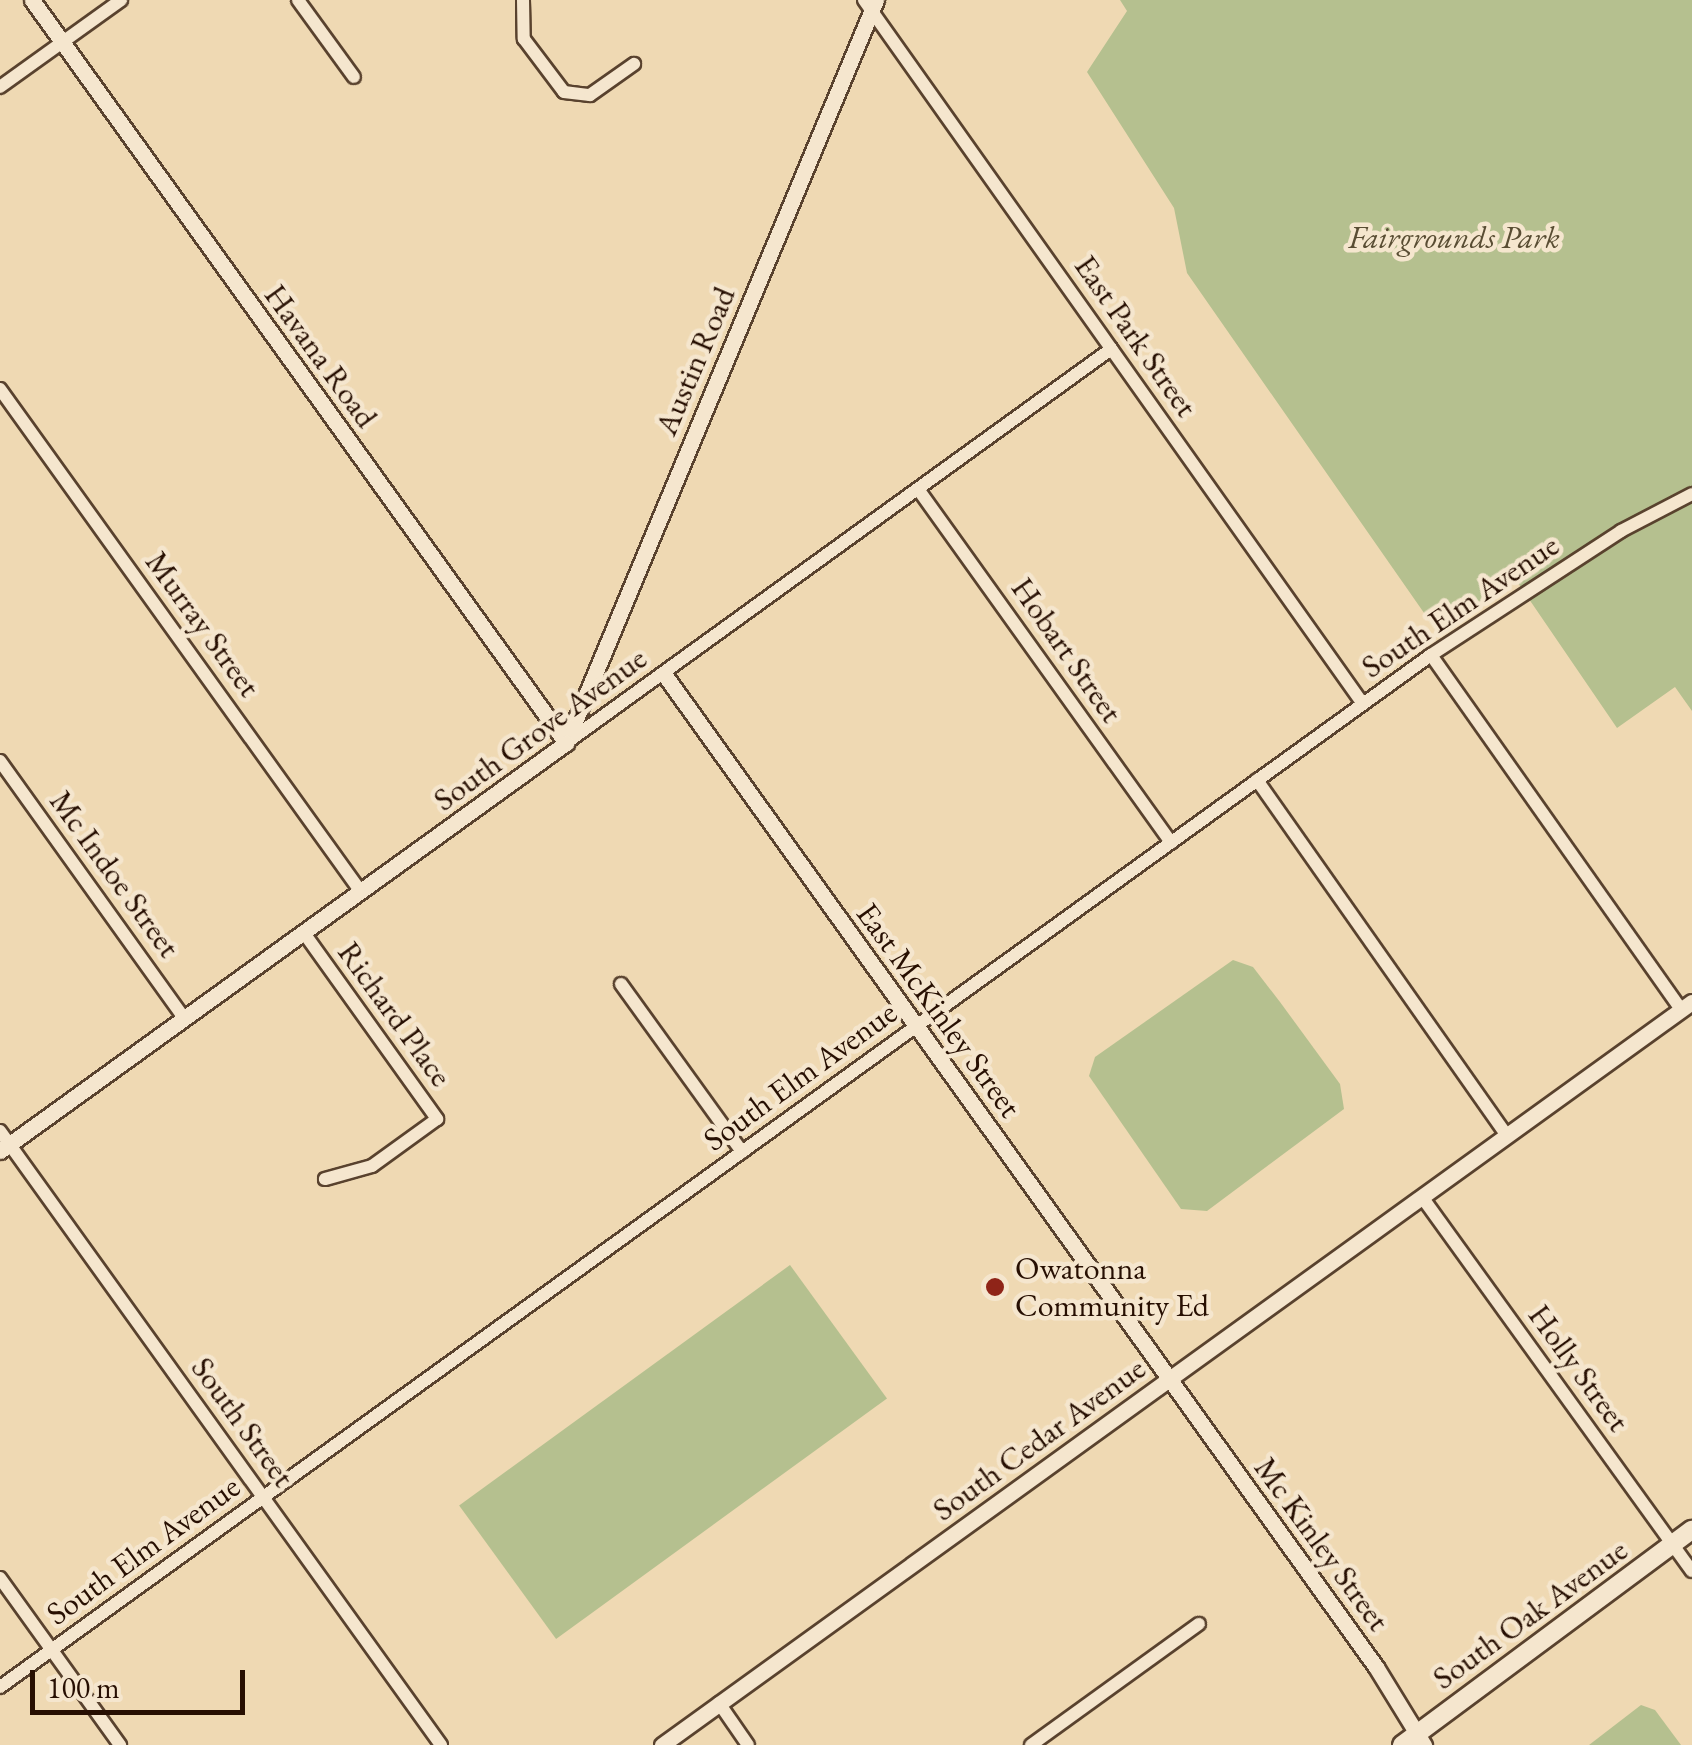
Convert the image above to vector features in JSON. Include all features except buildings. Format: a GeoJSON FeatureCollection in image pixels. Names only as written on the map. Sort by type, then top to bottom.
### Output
{"type":"FeatureCollection","features":[{"type":"Feature","properties":{"kind":"main road","name":"South Oak Avenue"},"geometry":{"type":"LineString","coordinates":[[1414,1741],[1692,1530]]}},
{"type":"Feature","properties":{"kind":"street","name":"Havana Road"},"geometry":{"type":"LineString","coordinates":[[32,0],[566,743]]}},
{"type":"Feature","properties":{"kind":"street"},"geometry":{"type":"LineString","coordinates":[[0,87],[121,0]]}},
{"type":"Feature","properties":{"kind":"street"},"geometry":{"type":"LineString","coordinates":[[298,0],[354,77]]}},
{"type":"Feature","properties":{"kind":"street"},"geometry":{"type":"LineString","coordinates":[[523,0],[524,38],[564,92],[590,95],[634,64]]}},
{"type":"Feature","properties":{"kind":"street","name":"East Park Street"},"geometry":{"type":"LineString","coordinates":[[870,4],[1363,704]]}},
{"type":"Feature","properties":{"kind":"street","name":"Austin Road"},"geometry":{"type":"LineString","coordinates":[[566,743],[870,4]]}},
{"type":"Feature","properties":{"kind":"street","name":"South Grove Avenue"},"geometry":{"type":"LineString","coordinates":[[3,1142],[186,1019],[1111,349]]}},
{"type":"Feature","properties":{"kind":"street","name":"Murray Street"},"geometry":{"type":"LineString","coordinates":[[0,390],[361,892]]}},
{"type":"Feature","properties":{"kind":"street","name":"Hobart Street"},"geometry":{"type":"LineString","coordinates":[[918,489],[1170,843]]}},
{"type":"Feature","properties":{"kind":"street","name":"South Elm Avenue"},"geometry":{"type":"LineString","coordinates":[[0,1687],[1432,655],[1606,541],[1692,494]]}},
{"type":"Feature","properties":{"kind":"street"},"geometry":{"type":"LineString","coordinates":[[1432,655],[1686,1006]]}},
{"type":"Feature","properties":{"kind":"street","name":"East McKinley Street"},"geometry":{"type":"LineString","coordinates":[[664,674],[1169,1379]]}},
{"type":"Feature","properties":{"kind":"street","name":"Mc Indoe Street"},"geometry":{"type":"LineString","coordinates":[[0,760],[186,1019]]}},
{"type":"Feature","properties":{"kind":"street"},"geometry":{"type":"LineString","coordinates":[[1258,780],[1507,1136]]}},
{"type":"Feature","properties":{"kind":"street","name":"Richard Place"},"geometry":{"type":"LineString","coordinates":[[304,933],[437,1118],[372,1166],[325,1179]]}},
{"type":"Feature","properties":{"kind":"street"},"geometry":{"type":"LineString","coordinates":[[621,984],[742,1152]]}},
{"type":"Feature","properties":{"kind":"street","name":"South Cedar Avenue"},"geometry":{"type":"LineString","coordinates":[[662,1745],[1686,1006]]}},
{"type":"Feature","properties":{"kind":"street","name":"South Street"},"geometry":{"type":"LineString","coordinates":[[3,1142],[441,1745]]}},
{"type":"Feature","properties":{"kind":"street","name":"Holly Street"},"geometry":{"type":"LineString","coordinates":[[1422,1197],[1692,1571]]}},
{"type":"Feature","properties":{"kind":"street","name":"Mc Kinley Street"},"geometry":{"type":"LineString","coordinates":[[1169,1379],[1376,1667],[1414,1741]]}},
{"type":"Feature","properties":{"kind":"street"},"geometry":{"type":"LineString","coordinates":[[0,1578],[120,1745]]}},
{"type":"Feature","properties":{"kind":"street"},"geometry":{"type":"LineString","coordinates":[[1031,1745],[1200,1624]]}},
{"type":"Feature","properties":{"kind":"street"},"geometry":{"type":"LineString","coordinates":[[719,1704],[748,1745]]}},
{"type":"Feature","properties":{"kind":"green space","name":"Fairgrounds Park"},"geometry":{"type":"Polygon","coordinates":[[[1120,0],[1692,0],[1692,711],[1675,687],[1617,728],[1516,580],[1438,633],[1187,273],[1174,208],[1087,72],[1127,11],[1120,0]]]}},
{"type":"Feature","properties":{"kind":"green space"},"geometry":{"type":"Polygon","coordinates":[[[1233,960],[1253,967],[1280,1002],[1340,1084],[1344,1109],[1207,1211],[1181,1209],[1089,1076],[1095,1057],[1233,960]]]}},
{"type":"Feature","properties":{"kind":"green space"},"geometry":{"type":"Polygon","coordinates":[[[790,1265],[887,1398],[556,1639],[459,1505],[790,1265]]]}},
{"type":"Feature","properties":{"kind":"green space"},"geometry":{"type":"Polygon","coordinates":[[[1641,1705],[1655,1710],[1681,1745],[1589,1745],[1641,1705]]]}},
{"type":"Feature","properties":{"kind":"place","name":"Owatonna Community Ed"},"geometry":{"type":"Point","coordinates":[995,1287]}}]}
